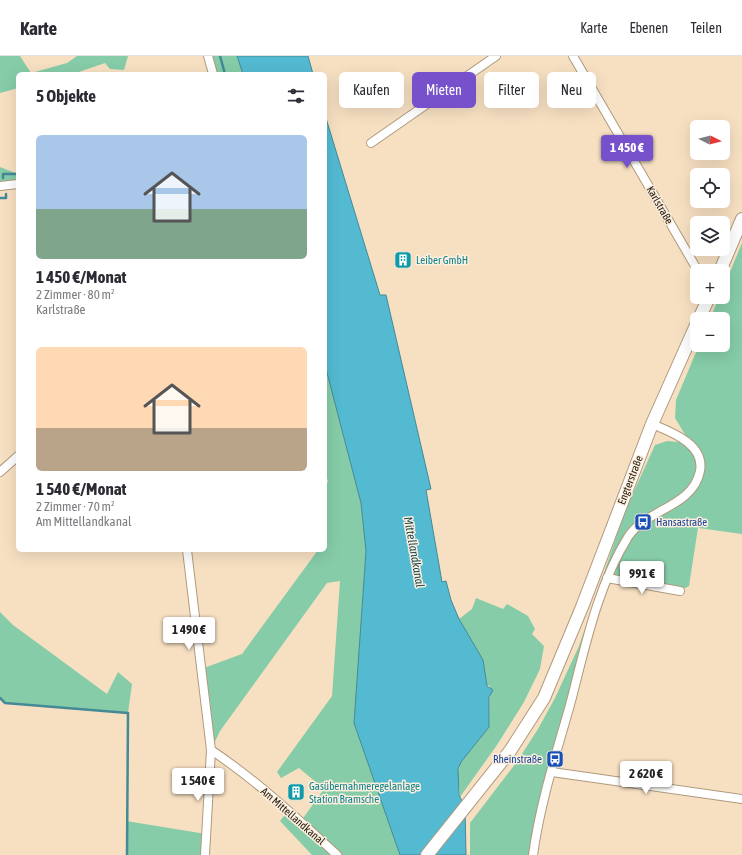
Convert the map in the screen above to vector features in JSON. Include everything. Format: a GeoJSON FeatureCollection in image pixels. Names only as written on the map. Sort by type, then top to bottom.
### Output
{"type":"FeatureCollection","features":[{"type":"Feature","properties":{"kind":"main road"},"geometry":{"type":"LineString","coordinates":[[723,264],[742,219]]}},
{"type":"Feature","properties":{"kind":"main road","name":"Engterstraße"},"geometry":{"type":"LineString","coordinates":[[427,855],[475,797],[523,733],[544,698],[569,639],[652,424],[690,339]]}},
{"type":"Feature","properties":{"kind":"street"},"geometry":{"type":"LineString","coordinates":[[208,56],[212,72]]}},
{"type":"Feature","properties":{"kind":"street"},"geometry":{"type":"LineString","coordinates":[[371,144],[496,56]]}},
{"type":"Feature","properties":{"kind":"street","name":"Karlstraße"},"geometry":{"type":"LineString","coordinates":[[573,56],[694,264]]}},
{"type":"Feature","properties":{"kind":"street"},"geometry":{"type":"LineString","coordinates":[[0,186],[16,184]]}},
{"type":"Feature","properties":{"kind":"street"},"geometry":{"type":"LineString","coordinates":[[534,855],[552,772],[591,626],[606,578],[629,535],[643,522],[684,498],[696,480],[700,470],[698,456],[690,443],[652,424]]}},
{"type":"Feature","properties":{"kind":"street"},"geometry":{"type":"LineString","coordinates":[[0,472],[16,458]]}},
{"type":"Feature","properties":{"kind":"street"},"geometry":{"type":"LineString","coordinates":[[187,552],[211,750],[205,855]]}},
{"type":"Feature","properties":{"kind":"street"},"geometry":{"type":"LineString","coordinates":[[606,578],[680,591]]}},
{"type":"Feature","properties":{"kind":"street","name":"Am Mittellandkanal"},"geometry":{"type":"LineString","coordinates":[[211,750],[233,764],[301,821],[337,855]]}},
{"type":"Feature","properties":{"kind":"street"},"geometry":{"type":"LineString","coordinates":[[552,772],[742,799]]}},
{"type":"Feature","properties":{"kind":"green space"},"geometry":{"type":"Polygon","coordinates":[[[0,56],[20,56],[30,72],[16,72],[16,89],[0,93],[0,56]]]}},
{"type":"Feature","properties":{"kind":"green space"},"geometry":{"type":"Polygon","coordinates":[[[77,56],[128,56],[124,70],[110,69],[105,63],[79,72],[35,72],[67,63],[77,56]]]}},
{"type":"Feature","properties":{"kind":"green space"},"geometry":{"type":"Polygon","coordinates":[[[208,56],[237,56],[242,72],[212,72],[208,56]]]}},
{"type":"Feature","properties":{"kind":"green space"},"geometry":{"type":"Polygon","coordinates":[[[0,167],[16,173],[16,184],[0,186],[0,167]]]}},
{"type":"Feature","properties":{"kind":"green space"},"geometry":{"type":"Polygon","coordinates":[[[742,243],[742,534],[698,528],[689,586],[680,591],[606,578],[530,855],[470,855],[470,823],[516,763],[538,729],[555,698],[579,646],[625,511],[655,445],[667,441],[690,443],[675,418],[676,400],[696,352],[730,352],[730,312],[713,312],[716,304],[730,304],[730,272],[742,243]]]}},
{"type":"Feature","properties":{"kind":"green space"},"geometry":{"type":"Polygon","coordinates":[[[327,373],[361,503],[366,551],[354,723],[400,855],[312,855],[280,821],[288,811],[301,821],[324,789],[299,768],[281,778],[277,772],[332,696],[340,581],[327,583],[220,731],[211,750],[201,669],[242,654],[317,552],[327,552],[327,373]]]}},
{"type":"Feature","properties":{"kind":"green space"},"geometry":{"type":"Polygon","coordinates":[[[476,598],[503,609],[507,604],[528,616],[535,629],[532,634],[544,646],[540,669],[524,702],[497,745],[460,797],[458,772],[461,762],[489,727],[490,686],[487,685],[483,660],[459,619],[472,609],[476,598]]]}},
{"type":"Feature","properties":{"kind":"green space"},"geometry":{"type":"Polygon","coordinates":[[[0,612],[13,625],[107,694],[118,672],[132,684],[128,713],[5,703],[0,698],[0,612]]]}},
{"type":"Feature","properties":{"kind":"green space"},"geometry":{"type":"Polygon","coordinates":[[[126,821],[206,834],[205,855],[127,855],[126,821]]]}},
{"type":"Feature","properties":{"kind":"water"},"geometry":{"type":"Polygon","coordinates":[[[237,56],[308,56],[312,72],[242,72],[237,56]]]}},
{"type":"Feature","properties":{"kind":"water","name":"Mittellandkanal"},"geometry":{"type":"Polygon","coordinates":[[[327,122],[380,295],[386,295],[431,489],[426,490],[442,582],[446,581],[451,600],[459,619],[483,660],[487,686],[493,690],[489,697],[489,727],[461,762],[458,769],[459,795],[465,807],[466,855],[400,855],[354,723],[366,551],[361,503],[327,373],[327,122]]]}},
{"type":"Feature","properties":{"kind":"waterway"},"geometry":{"type":"LineString","coordinates":[[220,56],[224,72]]}},
{"type":"Feature","properties":{"kind":"waterway"},"geometry":{"type":"LineString","coordinates":[[3,178],[3,174],[16,174]]}},
{"type":"Feature","properties":{"kind":"waterway"},"geometry":{"type":"LineString","coordinates":[[0,198],[6,198],[6,194]]}},
{"type":"Feature","properties":{"kind":"waterway"},"geometry":{"type":"LineString","coordinates":[[0,698],[5,703],[128,713],[127,855]]}},
{"type":"Feature","properties":{"kind":"place","name":"Leiber GmbH"},"geometry":{"type":"Point","coordinates":[403,260]}},
{"type":"Feature","properties":{"kind":"place","name":"Hansastraße"},"geometry":{"type":"Point","coordinates":[643,522]}},
{"type":"Feature","properties":{"kind":"place","name":"Rheinstraße"},"geometry":{"type":"Point","coordinates":[555,759]}},
{"type":"Feature","properties":{"kind":"place","name":"Gasübernahmeregelanlage Station Bramsche"},"geometry":{"type":"Point","coordinates":[296,792]}}]}
